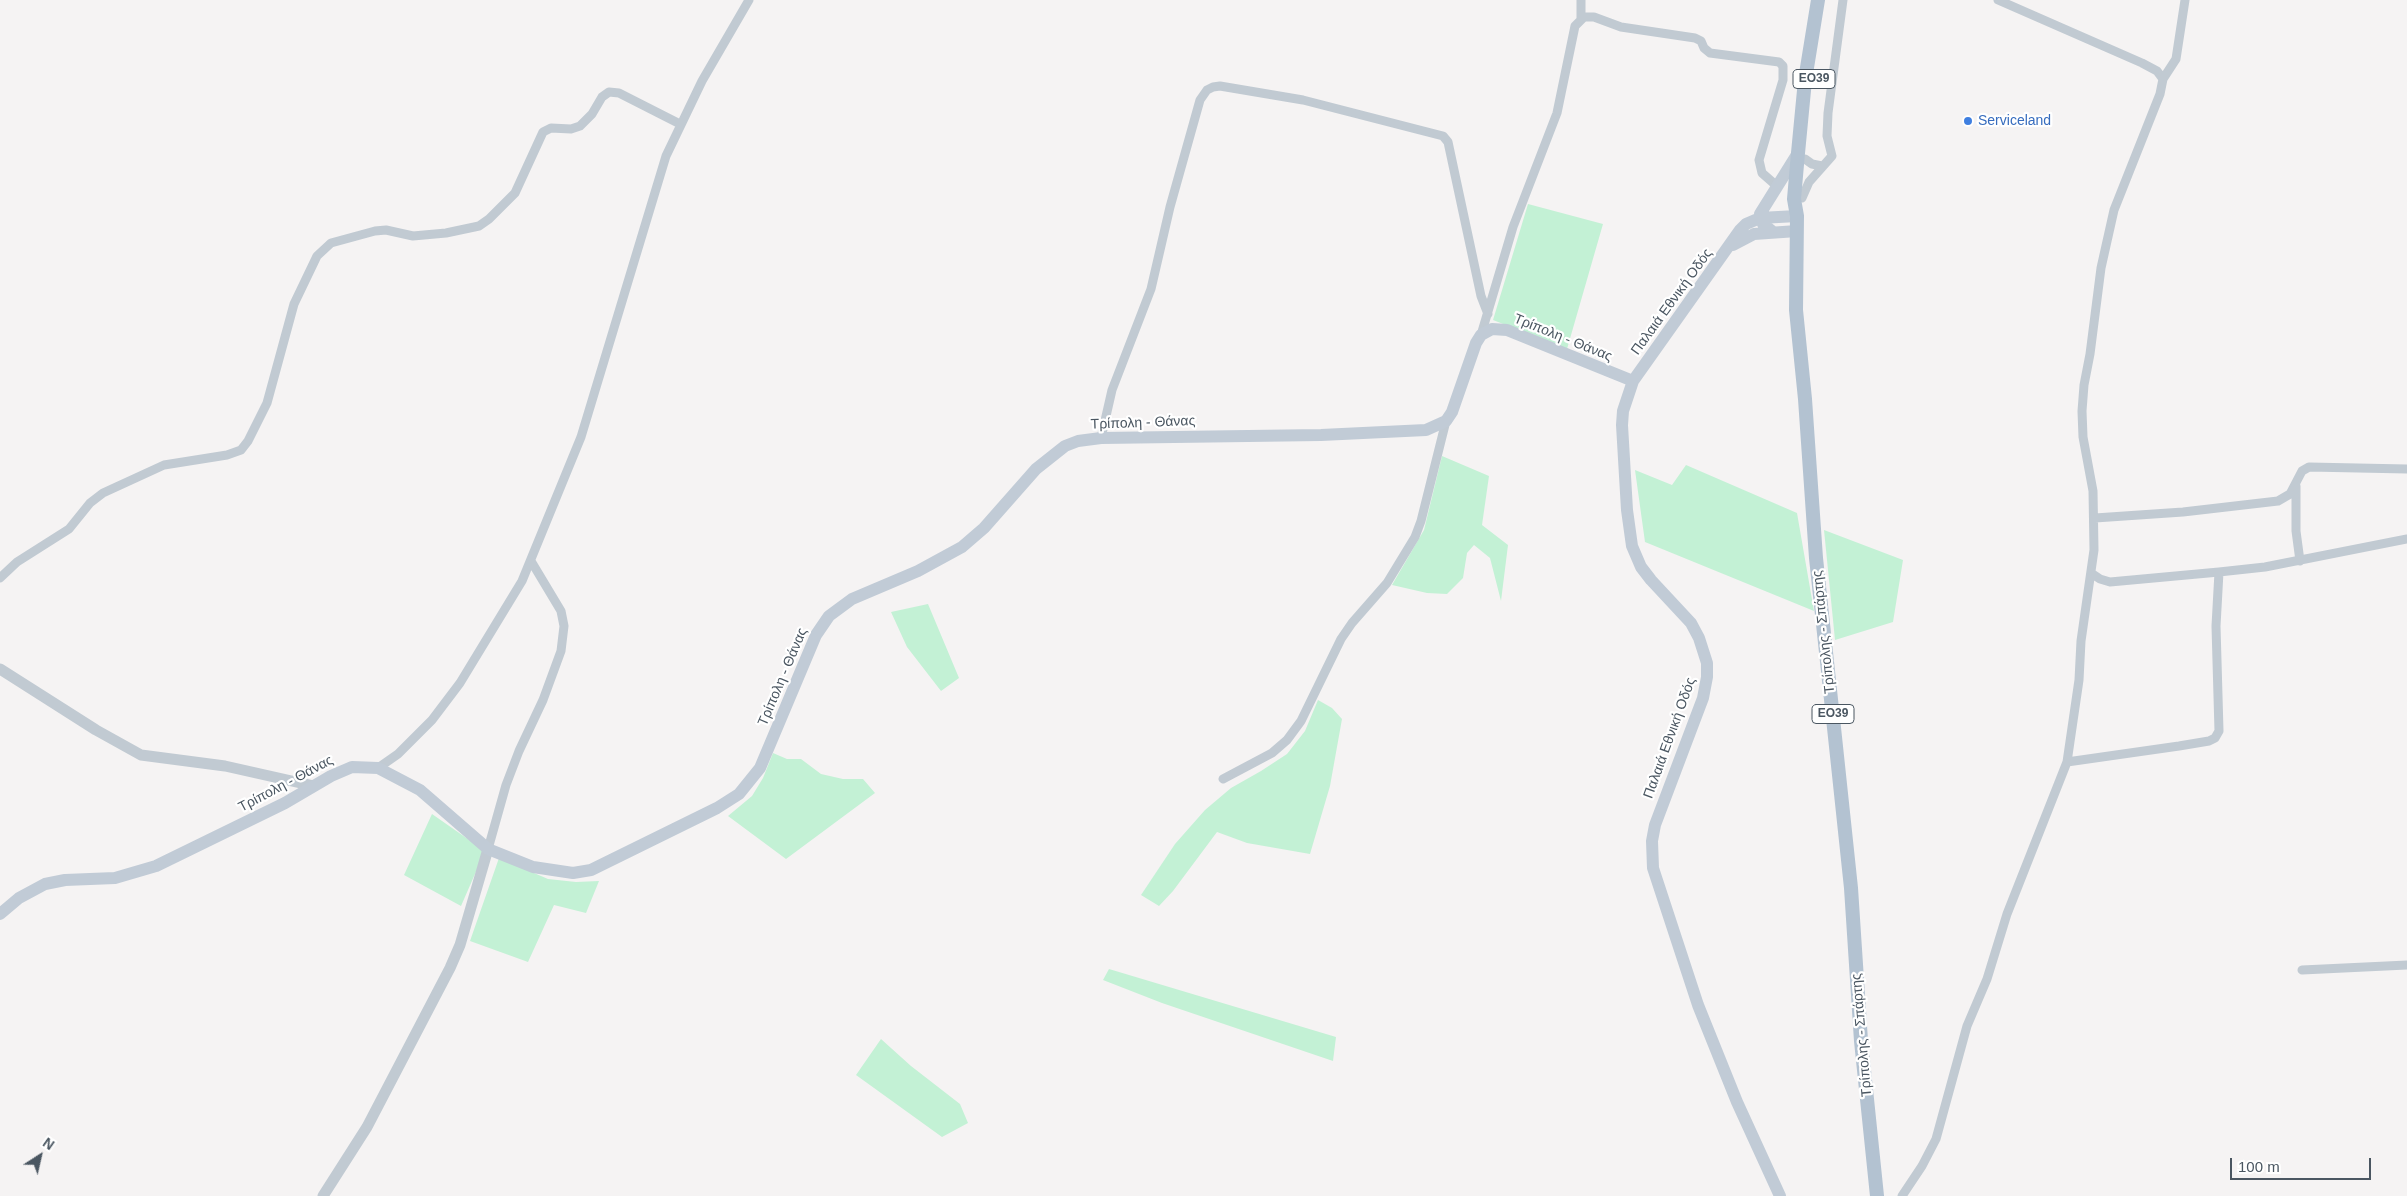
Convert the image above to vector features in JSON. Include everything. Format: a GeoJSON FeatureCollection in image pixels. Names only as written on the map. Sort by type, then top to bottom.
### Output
{"type":"FeatureCollection","features":[{"type":"Feature","properties":{"kind":"main road","name":"Τρίπολης - Σπάρτης"},"geometry":{"type":"LineString","coordinates":[[1797,216],[1802,198],[1801,156],[1805,80],[1818,0]]}},
{"type":"Feature","properties":{"kind":"main road","name":"Τρίπολης - Σπάρτης"},"geometry":{"type":"LineString","coordinates":[[1827,0],[1794,199],[1797,216],[1797,319],[1806,399],[1816,558],[1851,888],[1861,1041],[1877,1196]]}},
{"type":"Feature","properties":{"kind":"main road"},"geometry":{"type":"LineString","coordinates":[[1773,232],[1763,224],[1760,218],[1763,208],[1801,156]]}},
{"type":"Feature","properties":{"kind":"main road"},"geometry":{"type":"LineString","coordinates":[[1760,218],[1797,216]]}},
{"type":"Feature","properties":{"kind":"main road","name":"Παλαιά Εθνική Οδός"},"geometry":{"type":"LineString","coordinates":[[1760,218],[1746,224],[1654,348],[1633,381],[1623,411],[1622,425],[1627,510],[1632,546],[1641,567],[1690,623],[1700,638],[1707,663],[1708,677],[1703,698],[1656,825],[1652,847],[1653,868],[1698,1004],[1737,1102],[1780,1196]]}},
{"type":"Feature","properties":{"kind":"main road"},"geometry":{"type":"LineString","coordinates":[[1729,248],[1747,237],[1773,232],[1797,231]]}},
{"type":"Feature","properties":{"kind":"main road","name":"Τρίπολη - Θάνας"},"geometry":{"type":"LineString","coordinates":[[1481,335],[1492,329],[1507,330],[1633,381]]}},
{"type":"Feature","properties":{"kind":"main road"},"geometry":{"type":"LineString","coordinates":[[1446,421],[1452,412],[1476,343],[1481,335]]}},
{"type":"Feature","properties":{"kind":"main road","name":"Τρίπολη - Θάνας"},"geometry":{"type":"LineString","coordinates":[[0,914],[19,898],[45,884],[65,880],[115,878],[156,866],[269,812],[341,770],[352,767],[378,768],[425,793],[488,849],[533,867],[583,872],[604,864],[729,802],[748,786],[760,768],[816,635],[829,616],[852,599],[918,571],[962,547],[984,528],[1048,459],[1065,446],[1078,441],[1100,438],[1321,435],[1426,430],[1446,421]]}},
{"type":"Feature","properties":{"kind":"street"},"geometry":{"type":"LineString","coordinates":[[378,768],[411,743],[432,720],[460,682],[522,581],[581,437],[662,168],[680,124],[749,0]]}},
{"type":"Feature","properties":{"kind":"street"},"geometry":{"type":"LineString","coordinates":[[1581,0],[1582,19]]}},
{"type":"Feature","properties":{"kind":"street"},"geometry":{"type":"LineString","coordinates":[[1802,198],[1808,182],[1832,156],[1828,136],[1828,113],[1843,0]]}},
{"type":"Feature","properties":{"kind":"street"},"geometry":{"type":"LineString","coordinates":[[1998,0],[2142,63],[2157,71],[2163,79]]}},
{"type":"Feature","properties":{"kind":"street"},"geometry":{"type":"LineString","coordinates":[[1902,1196],[1922,1166],[1936,1139],[1968,1026],[1987,979],[2007,914],[2067,762],[2079,680],[2095,518],[2082,412],[2100,268],[2114,210],[2160,94],[2163,79],[2176,58],[2185,0]]}},
{"type":"Feature","properties":{"kind":"street"},"geometry":{"type":"LineString","coordinates":[[1481,335],[1514,227],[1557,113],[1575,26],[1582,19],[1594,17],[1621,27],[1695,38],[1702,41],[1704,48],[1710,53],[1779,62],[1784,72],[1783,80],[1759,160],[1762,173],[1778,187]]}},
{"type":"Feature","properties":{"kind":"street"},"geometry":{"type":"LineString","coordinates":[[1100,438],[1102,423],[1112,390],[1151,289],[1170,207],[1200,100],[1207,90],[1213,87],[1220,86],[1303,100],[1443,136],[1448,142],[1481,296],[1488,314]]}},
{"type":"Feature","properties":{"kind":"street"},"geometry":{"type":"LineString","coordinates":[[0,578],[17,562],[69,529],[90,503],[103,494],[164,465],[227,455],[241,450],[267,403],[294,304],[317,256],[330,243],[375,230],[386,230],[413,236],[446,233],[479,226],[489,219],[515,193],[543,132],[551,128],[580,126],[588,118],[602,97],[609,92],[619,93],[680,124]]}},
{"type":"Feature","properties":{"kind":"street"},"geometry":{"type":"LineString","coordinates":[[1801,156],[1812,164],[1822,166]]}},
{"type":"Feature","properties":{"kind":"street"},"geometry":{"type":"LineString","coordinates":[[1223,779],[1272,753],[1287,740],[1301,721],[1341,639],[1352,623],[1387,583],[1415,537],[1421,522],[1446,421]]}},
{"type":"Feature","properties":{"kind":"street"},"geometry":{"type":"LineString","coordinates":[[2095,518],[2263,504],[2285,498],[2296,486],[2302,471],[2309,467],[2407,469]]}},
{"type":"Feature","properties":{"kind":"street"},"geometry":{"type":"LineString","coordinates":[[2296,486],[2296,531],[2300,560]]}},
{"type":"Feature","properties":{"kind":"street"},"geometry":{"type":"LineString","coordinates":[[2091,573],[2100,579],[2110,582],[2219,572],[2300,560],[2407,539]]}},
{"type":"Feature","properties":{"kind":"street"},"geometry":{"type":"LineString","coordinates":[[323,1196],[367,1127],[450,968],[460,945],[506,785],[519,751],[544,700],[561,651],[564,626],[561,611],[531,561]]}},
{"type":"Feature","properties":{"kind":"street"},"geometry":{"type":"LineString","coordinates":[[2067,762],[2209,741],[2215,738],[2219,731],[2216,626],[2219,572]]}},
{"type":"Feature","properties":{"kind":"street"},"geometry":{"type":"LineString","coordinates":[[0,669],[96,730],[141,755],[225,766],[314,786]]}},
{"type":"Feature","properties":{"kind":"street"},"geometry":{"type":"LineString","coordinates":[[2302,970],[2407,965]]}},
{"type":"Feature","properties":{"kind":"green space"},"geometry":{"type":"Polygon","coordinates":[[[1528,204],[1603,224],[1567,349],[1493,320],[1528,204]]]}},
{"type":"Feature","properties":{"kind":"green space"},"geometry":{"type":"Polygon","coordinates":[[[1442,456],[1489,476],[1482,525],[1508,545],[1501,601],[1490,558],[1474,545],[1467,553],[1463,578],[1447,594],[1427,593],[1392,585],[1424,530],[1442,456]]]}},
{"type":"Feature","properties":{"kind":"green space"},"geometry":{"type":"Polygon","coordinates":[[[1686,465],[1797,513],[1814,611],[1645,542],[1635,470],[1672,485],[1686,465]]]}},
{"type":"Feature","properties":{"kind":"green space"},"geometry":{"type":"Polygon","coordinates":[[[1824,530],[1903,560],[1893,622],[1835,640],[1824,530]]]}},
{"type":"Feature","properties":{"kind":"green space"},"geometry":{"type":"Polygon","coordinates":[[[928,604],[959,678],[941,691],[907,647],[891,612],[928,604]]]}},
{"type":"Feature","properties":{"kind":"green space"},"geometry":{"type":"Polygon","coordinates":[[[1318,700],[1332,708],[1342,719],[1330,786],[1310,854],[1247,843],[1217,832],[1173,891],[1159,906],[1141,895],[1175,844],[1205,810],[1231,788],[1287,754],[1305,731],[1318,700]]]}},
{"type":"Feature","properties":{"kind":"green space"},"geometry":{"type":"Polygon","coordinates":[[[773,753],[787,759],[801,759],[821,774],[843,779],[863,779],[875,793],[786,859],[728,816],[752,796],[763,778],[773,753]]]}},
{"type":"Feature","properties":{"kind":"green space"},"geometry":{"type":"Polygon","coordinates":[[[432,814],[485,851],[461,906],[404,875],[432,814]]]}},
{"type":"Feature","properties":{"kind":"green space"},"geometry":{"type":"Polygon","coordinates":[[[499,858],[548,879],[576,882],[599,881],[586,913],[554,905],[528,962],[470,941],[499,858]]]}},
{"type":"Feature","properties":{"kind":"green space"},"geometry":{"type":"Polygon","coordinates":[[[1109,969],[1336,1037],[1333,1061],[1162,1003],[1103,980],[1109,969]]]}},
{"type":"Feature","properties":{"kind":"green space"},"geometry":{"type":"Polygon","coordinates":[[[881,1039],[911,1066],[960,1104],[968,1123],[942,1137],[856,1075],[881,1039]]]}},
{"type":"Feature","properties":{"kind":"place","name":"Serviceland"},"geometry":{"type":"Point","coordinates":[1968,121]}}]}
